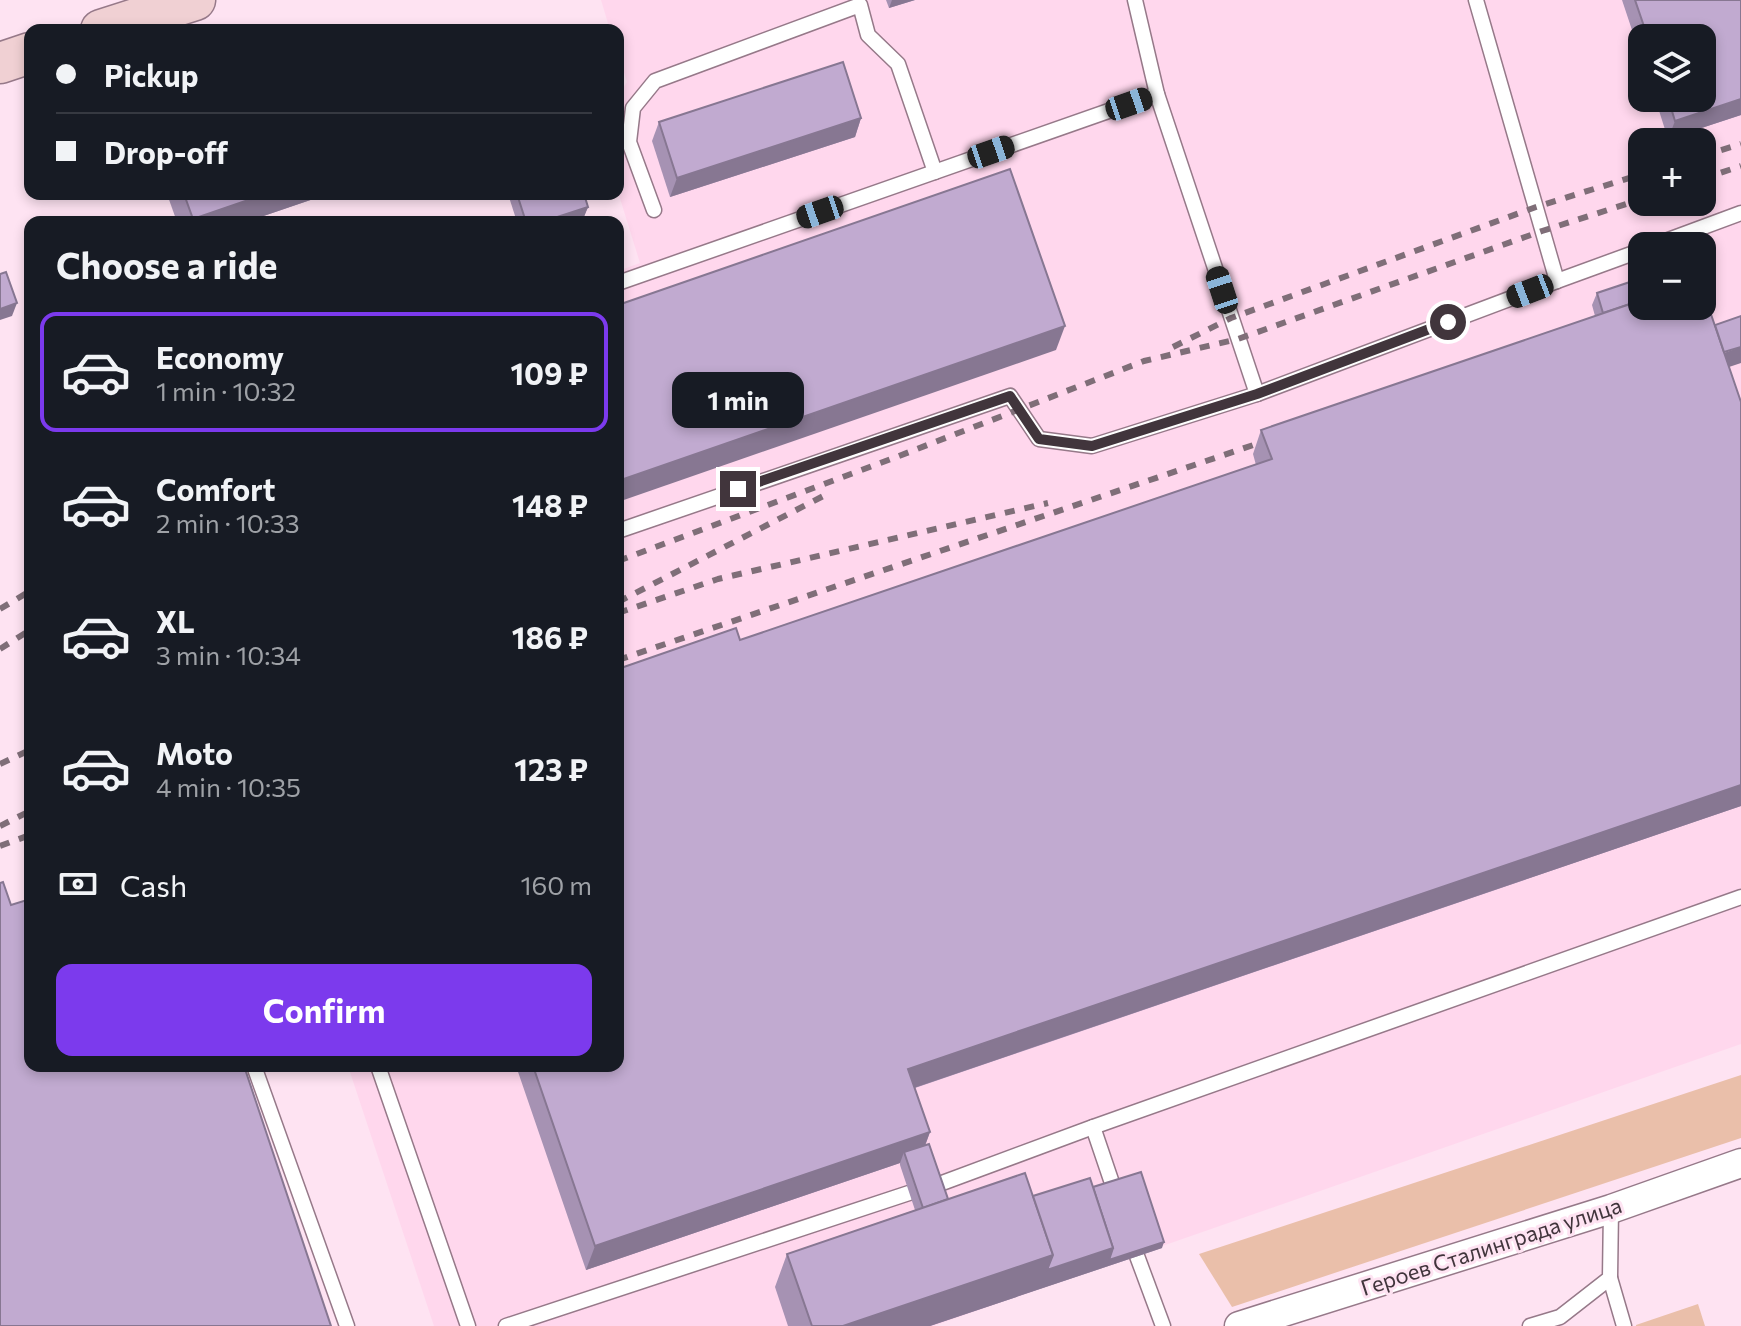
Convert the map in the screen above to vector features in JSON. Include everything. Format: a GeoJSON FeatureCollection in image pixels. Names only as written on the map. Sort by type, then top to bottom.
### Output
{"type":"FeatureCollection","features":[{"type":"Feature","properties":{"kind":"street"},"geometry":{"type":"LineString","coordinates":[[120,24],[195,0]]}},
{"type":"Feature","properties":{"kind":"street"},"geometry":{"type":"LineString","coordinates":[[0,63],[24,55]]}},
{"type":"Feature","properties":{"kind":"street","name":"Героев Сталинграда улица"},"geometry":{"type":"LineString","coordinates":[[1239,1326],[1611,1209],[1741,1163]]}},
{"type":"Feature","properties":{"kind":"lane"},"geometry":{"type":"LineString","coordinates":[[1135,0],[1157,94],[1257,394]]}},
{"type":"Feature","properties":{"kind":"lane"},"geometry":{"type":"LineString","coordinates":[[1476,0],[1557,281]]}},
{"type":"Feature","properties":{"kind":"lane"},"geometry":{"type":"LineString","coordinates":[[654,210],[629,142],[633,108],[655,81],[860,5],[868,35],[898,64],[935,172]]}},
{"type":"Feature","properties":{"kind":"lane"},"geometry":{"type":"LineString","coordinates":[[624,281],[1157,94]]}},
{"type":"Feature","properties":{"kind":"lane"},"geometry":{"type":"LineString","coordinates":[[1690,232],[1741,213]]}},
{"type":"Feature","properties":{"kind":"lane"},"geometry":{"type":"LineString","coordinates":[[624,529],[1010,396],[1039,439],[1092,446],[1257,394],[1628,255]]}},
{"type":"Feature","properties":{"kind":"lane"},"geometry":{"type":"LineString","coordinates":[[934,1186],[1741,897]]}},
{"type":"Feature","properties":{"kind":"lane"},"geometry":{"type":"LineString","coordinates":[[256,1072],[347,1326]]}},
{"type":"Feature","properties":{"kind":"lane"},"geometry":{"type":"LineString","coordinates":[[380,1072],[468,1326]]}},
{"type":"Feature","properties":{"kind":"lane"},"geometry":{"type":"LineString","coordinates":[[1093,1127],[1113,1186]]}},
{"type":"Feature","properties":{"kind":"lane"},"geometry":{"type":"LineString","coordinates":[[506,1326],[909,1193]]}},
{"type":"Feature","properties":{"kind":"lane"},"geometry":{"type":"LineString","coordinates":[[1611,1209],[1610,1278],[1624,1326]]}},
{"type":"Feature","properties":{"kind":"lane"},"geometry":{"type":"LineString","coordinates":[[1137,1256],[1163,1326]]}},
{"type":"Feature","properties":{"kind":"lane"},"geometry":{"type":"LineString","coordinates":[[1530,1326],[1560,1317],[1610,1278]]}},
{"type":"Feature","properties":{"kind":"shaded area"},"geometry":{"type":"Polygon","coordinates":[[[601,0],[1741,0],[1741,1044],[933,1326],[434,1326],[350,1072],[624,1072],[624,269],[640,263],[620,200],[624,200],[624,87],[627,82],[624,73],[624,24],[608,24],[601,0]]]}},
{"type":"Feature","properties":{"kind":"shaded area"},"geometry":{"type":"Polygon","coordinates":[[[1741,1075],[1741,1138],[1232,1307],[1199,1254],[1741,1075]]]}},
{"type":"Feature","properties":{"kind":"shaded area"},"geometry":{"type":"Polygon","coordinates":[[[1698,1304],[1705,1326],[1636,1326],[1636,1325],[1698,1304]]]}},
{"type":"Feature","properties":{"kind":"building"},"geometry":{"type":"Polygon","coordinates":[[[1635,0],[1741,0],[1741,99],[1716,107],[1716,24],[1643,24],[1635,0]]]}},
{"type":"Feature","properties":{"kind":"building"},"geometry":{"type":"Polygon","coordinates":[[[843,62],[861,118],[677,178],[659,122],[843,62]]]}},
{"type":"Feature","properties":{"kind":"building"},"geometry":{"type":"Polygon","coordinates":[[[1672,112],[1702,112],[1675,121],[1672,112]]]}},
{"type":"Feature","properties":{"kind":"building"},"geometry":{"type":"Polygon","coordinates":[[[1010,169],[1065,326],[624,479],[624,303],[1010,169]]]}},
{"type":"Feature","properties":{"kind":"building"},"geometry":{"type":"Polygon","coordinates":[[[186,200],[248,200],[202,216],[192,216],[186,200]]]}},
{"type":"Feature","properties":{"kind":"building"},"geometry":{"type":"Polygon","coordinates":[[[519,200],[586,200],[588,207],[560,216],[524,216],[519,200]]]}},
{"type":"Feature","properties":{"kind":"building"},"geometry":{"type":"Polygon","coordinates":[[[6,272],[17,303],[0,309],[0,274],[6,272]]]}},
{"type":"Feature","properties":{"kind":"building"},"geometry":{"type":"Polygon","coordinates":[[[1628,283],[1628,305],[1603,313],[1597,293],[1628,283]]]}},
{"type":"Feature","properties":{"kind":"building"},"geometry":{"type":"Polygon","coordinates":[[[1628,305],[1628,320],[1713,320],[1741,402],[1741,785],[908,1069],[930,1132],[595,1246],[535,1072],[624,1072],[624,667],[736,628],[740,640],[1272,459],[1261,430],[1628,305]]]}},
{"type":"Feature","properties":{"kind":"building"},"geometry":{"type":"Polygon","coordinates":[[[1741,316],[1741,347],[1724,352],[1715,325],[1741,316]]]}},
{"type":"Feature","properties":{"kind":"building"},"geometry":{"type":"Polygon","coordinates":[[[3,882],[11,905],[24,901],[24,1072],[246,1072],[331,1326],[0,1326],[0,883],[3,882]]]}},
{"type":"Feature","properties":{"kind":"building"},"geometry":{"type":"Polygon","coordinates":[[[929,1144],[948,1199],[923,1208],[904,1152],[929,1144]]]}},
{"type":"Feature","properties":{"kind":"building"},"geometry":{"type":"Polygon","coordinates":[[[1141,1172],[1164,1242],[1109,1260],[1113,1248],[1093,1187],[1141,1172]]]}},
{"type":"Feature","properties":{"kind":"building"},"geometry":{"type":"Polygon","coordinates":[[[1025,1173],[1053,1255],[843,1326],[812,1326],[787,1254],[1025,1173]]]}},
{"type":"Feature","properties":{"kind":"building"},"geometry":{"type":"Polygon","coordinates":[[[1090,1178],[1113,1248],[1047,1270],[1053,1255],[1033,1196],[1090,1178]]]}},
{"type":"Feature","properties":{"kind":"railway"},"geometry":{"type":"LineString","coordinates":[[1716,152],[1741,144]]}},
{"type":"Feature","properties":{"kind":"railway"},"geometry":{"type":"LineString","coordinates":[[1716,174],[1741,166]]}},
{"type":"Feature","properties":{"kind":"railway"},"geometry":{"type":"LineString","coordinates":[[1173,347],[1231,318],[1536,207],[1628,178]]}},
{"type":"Feature","properties":{"kind":"railway"},"geometry":{"type":"LineString","coordinates":[[624,559],[1144,361],[1238,339],[1628,203]]}},
{"type":"Feature","properties":{"kind":"railway"},"geometry":{"type":"LineString","coordinates":[[624,658],[1277,437]]}},
{"type":"Feature","properties":{"kind":"railway"},"geometry":{"type":"LineString","coordinates":[[624,599],[831,492]]}},
{"type":"Feature","properties":{"kind":"railway"},"geometry":{"type":"LineString","coordinates":[[624,611],[718,579],[1048,503]]}},
{"type":"Feature","properties":{"kind":"railway"},"geometry":{"type":"LineString","coordinates":[[0,609],[24,595]]}},
{"type":"Feature","properties":{"kind":"railway"},"geometry":{"type":"LineString","coordinates":[[0,649],[24,634]]}},
{"type":"Feature","properties":{"kind":"railway"},"geometry":{"type":"LineString","coordinates":[[0,764],[24,753]]}},
{"type":"Feature","properties":{"kind":"railway"},"geometry":{"type":"LineString","coordinates":[[0,826],[24,814]]}},
{"type":"Feature","properties":{"kind":"railway"},"geometry":{"type":"LineString","coordinates":[[0,846],[24,837]]}},
{"type":"Feature","properties":{"kind":"route"},"geometry":{"type":"LineString","coordinates":[[738,489],[1010,396],[1039,439],[1092,446],[1257,394],[1448,322]]}}]}
